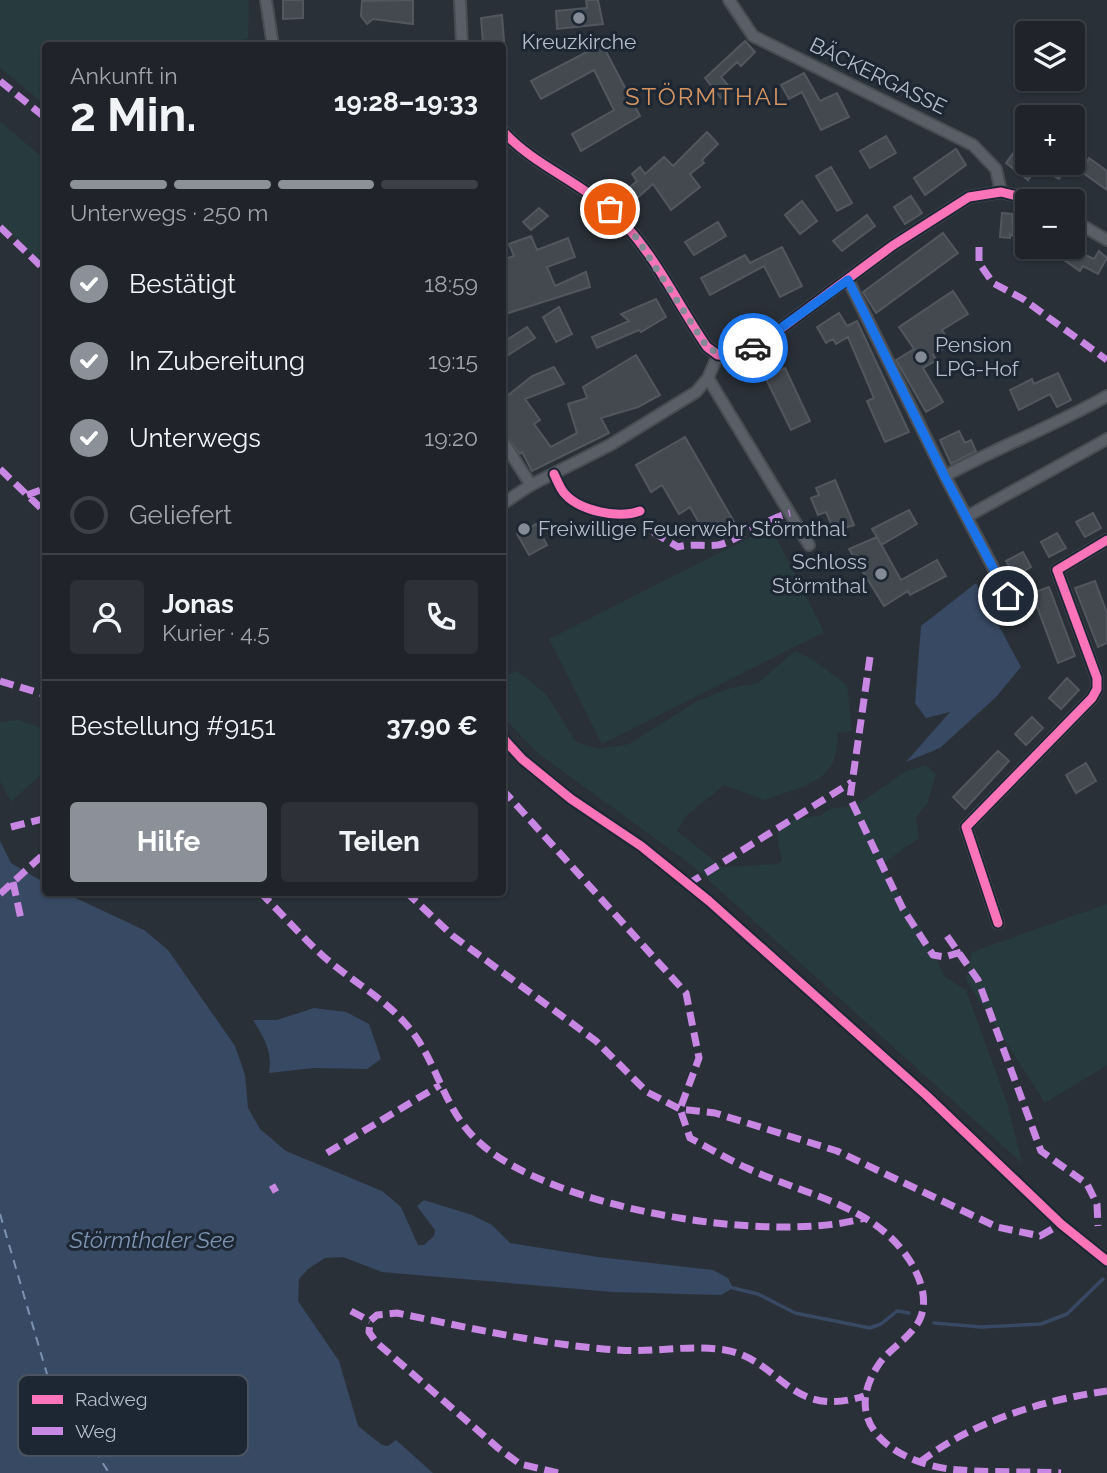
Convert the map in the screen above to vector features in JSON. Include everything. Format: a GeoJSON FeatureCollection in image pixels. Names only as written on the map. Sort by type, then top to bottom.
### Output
{"type":"FeatureCollection","features":[{"type":"Feature","properties":{"kind":"street"},"geometry":{"type":"LineString","coordinates":[[266,0],[271,42]]}},
{"type":"Feature","properties":{"kind":"street"},"geometry":{"type":"LineString","coordinates":[[460,0],[462,42]]}},
{"type":"Feature","properties":{"kind":"street","name":"BÄCKERGASSE"},"geometry":{"type":"LineString","coordinates":[[729,0],[753,36],[973,145],[996,169],[1001,192]]}},
{"type":"Feature","properties":{"kind":"street"},"geometry":{"type":"LineString","coordinates":[[506,133],[542,164],[610,209],[634,234],[702,340],[718,355],[729,356],[756,347],[892,246],[969,197],[1001,192],[1015,196]]}},
{"type":"Feature","properties":{"kind":"street"},"geometry":{"type":"LineString","coordinates":[[1085,227],[1107,240]]}},
{"type":"Feature","properties":{"kind":"street"},"geometry":{"type":"LineString","coordinates":[[848,280],[945,477],[1008,596]]}},
{"type":"Feature","properties":{"kind":"street"},"geometry":{"type":"LineString","coordinates":[[506,501],[531,485],[621,438],[696,392],[708,378],[718,355]]}},
{"type":"Feature","properties":{"kind":"street"},"geometry":{"type":"LineString","coordinates":[[708,378],[809,545]]}},
{"type":"Feature","properties":{"kind":"street"},"geometry":{"type":"LineString","coordinates":[[945,477],[994,449],[1048,429],[1107,396]]}},
{"type":"Feature","properties":{"kind":"street"},"geometry":{"type":"LineString","coordinates":[[968,516],[1107,439]]}},
{"type":"Feature","properties":{"kind":"street"},"geometry":{"type":"LineString","coordinates":[[506,446],[531,485]]}},
{"type":"Feature","properties":{"kind":"street"},"geometry":{"type":"LineString","coordinates":[[998,923],[966,827],[1092,698],[1097,689],[1097,678],[1057,570],[1107,540]]}},
{"type":"Feature","properties":{"kind":"green space"},"geometry":{"type":"Polygon","coordinates":[[[0,0],[249,0],[248,39],[240,42],[42,42],[42,103],[0,68],[0,0]]]}},
{"type":"Feature","properties":{"kind":"green space"},"geometry":{"type":"Polygon","coordinates":[[[0,121],[42,157],[42,263],[0,224],[0,121]]]}},
{"type":"Feature","properties":{"kind":"green space"},"geometry":{"type":"Polygon","coordinates":[[[771,527],[824,632],[602,744],[549,639],[771,527]]]}},
{"type":"Feature","properties":{"kind":"green space"},"geometry":{"type":"Polygon","coordinates":[[[795,651],[812,659],[847,685],[852,731],[837,733],[837,750],[833,762],[817,780],[765,800],[724,785],[686,816],[677,831],[722,867],[777,864],[782,861],[777,833],[793,820],[821,815],[831,808],[854,807],[906,771],[926,765],[936,774],[927,804],[916,817],[919,838],[881,865],[922,930],[945,977],[966,990],[1007,1103],[1022,1163],[693,866],[539,754],[506,720],[506,675],[517,671],[546,694],[576,742],[599,749],[629,744],[697,701],[731,688],[758,683],[795,651]]]}},
{"type":"Feature","properties":{"kind":"green space"},"geometry":{"type":"Polygon","coordinates":[[[18,720],[42,728],[42,776],[11,802],[0,781],[0,722],[18,720]]]}},
{"type":"Feature","properties":{"kind":"green space"},"geometry":{"type":"Polygon","coordinates":[[[1107,904],[1107,1065],[1045,1103],[966,980],[972,952],[1107,904]]]}},
{"type":"Feature","properties":{"kind":"water"},"geometry":{"type":"Polygon","coordinates":[[[976,583],[1021,667],[996,697],[940,748],[906,762],[950,712],[926,718],[915,703],[921,626],[976,583]]]}},
{"type":"Feature","properties":{"kind":"water","name":"Störmthaler See"},"geometry":{"type":"Polygon","coordinates":[[[0,841],[11,863],[42,881],[42,896],[71,896],[144,930],[168,950],[235,1046],[245,1075],[248,1108],[260,1129],[286,1151],[382,1191],[401,1207],[418,1245],[424,1245],[434,1236],[435,1230],[417,1206],[424,1200],[472,1215],[492,1225],[510,1243],[598,1257],[713,1270],[728,1278],[733,1288],[721,1295],[613,1292],[382,1272],[343,1257],[325,1258],[308,1269],[299,1279],[298,1301],[339,1361],[358,1426],[382,1445],[388,1446],[396,1440],[433,1473],[0,1473],[0,841]]]}},
{"type":"Feature","properties":{"kind":"water"},"geometry":{"type":"Polygon","coordinates":[[[314,1008],[346,1012],[369,1024],[381,1059],[367,1069],[313,1068],[269,1073],[269,1052],[253,1020],[277,1020],[314,1008]]]}},
{"type":"Feature","properties":{"kind":"building"},"geometry":{"type":"Polygon","coordinates":[[[283,0],[303,0],[303,18],[283,19],[283,0]]]}},
{"type":"Feature","properties":{"kind":"building"},"geometry":{"type":"Polygon","coordinates":[[[413,0],[413,24],[373,19],[367,24],[361,16],[362,1],[413,0]]]}},
{"type":"Feature","properties":{"kind":"building","name":"Kreuzkirche"},"geometry":{"type":"Polygon","coordinates":[[[586,0],[598,0],[603,24],[557,29],[556,11],[587,8],[586,0]]]}},
{"type":"Feature","properties":{"kind":"building"},"geometry":{"type":"Polygon","coordinates":[[[502,15],[504,41],[483,42],[481,18],[502,15]]]}},
{"type":"Feature","properties":{"kind":"building"},"geometry":{"type":"Polygon","coordinates":[[[745,41],[755,52],[741,66],[737,62],[721,77],[731,89],[721,98],[705,78],[745,41]]]}},
{"type":"Feature","properties":{"kind":"building"},"geometry":{"type":"Polygon","coordinates":[[[602,44],[640,116],[581,151],[572,134],[614,110],[594,70],[541,99],[531,81],[602,44]]]}},
{"type":"Feature","properties":{"kind":"building"},"geometry":{"type":"Polygon","coordinates":[[[804,73],[820,101],[837,93],[849,117],[821,130],[802,92],[789,99],[781,85],[804,73]]]}},
{"type":"Feature","properties":{"kind":"building"},"geometry":{"type":"Polygon","coordinates":[[[707,132],[718,144],[702,160],[704,163],[690,174],[700,187],[671,210],[653,184],[628,206],[619,196],[637,181],[632,174],[640,167],[645,174],[664,157],[673,166],[707,132]]]}},
{"type":"Feature","properties":{"kind":"building"},"geometry":{"type":"Polygon","coordinates":[[[886,136],[896,153],[870,168],[860,151],[886,136]]]}},
{"type":"Feature","properties":{"kind":"building"},"geometry":{"type":"Polygon","coordinates":[[[956,149],[966,165],[925,195],[914,178],[956,149]]]}},
{"type":"Feature","properties":{"kind":"building"},"geometry":{"type":"Polygon","coordinates":[[[1015,151],[1015,170],[1006,163],[1015,151]]]}},
{"type":"Feature","properties":{"kind":"building"},"geometry":{"type":"Polygon","coordinates":[[[1089,158],[1107,171],[1107,190],[1085,174],[1085,163],[1089,158]]]}},
{"type":"Feature","properties":{"kind":"building"},"geometry":{"type":"Polygon","coordinates":[[[831,167],[852,203],[837,211],[816,176],[831,167]]]}},
{"type":"Feature","properties":{"kind":"building"},"geometry":{"type":"Polygon","coordinates":[[[911,196],[922,213],[905,224],[894,207],[911,196]]]}},
{"type":"Feature","properties":{"kind":"building"},"geometry":{"type":"Polygon","coordinates":[[[802,201],[817,221],[800,234],[785,215],[802,201]]]}},
{"type":"Feature","properties":{"kind":"building"},"geometry":{"type":"Polygon","coordinates":[[[539,208],[548,216],[531,230],[523,222],[539,208]]]}},
{"type":"Feature","properties":{"kind":"building"},"geometry":{"type":"Polygon","coordinates":[[[1002,213],[1012,214],[1013,236],[1010,234],[1010,238],[1000,237],[1002,213]]]}},
{"type":"Feature","properties":{"kind":"building"},"geometry":{"type":"Polygon","coordinates":[[[867,215],[875,226],[842,251],[833,241],[867,215]]]}},
{"type":"Feature","properties":{"kind":"building"},"geometry":{"type":"Polygon","coordinates":[[[718,222],[726,236],[694,255],[685,242],[718,222]]]}},
{"type":"Feature","properties":{"kind":"building"},"geometry":{"type":"Polygon","coordinates":[[[943,233],[958,253],[876,313],[863,292],[943,233]]]}},
{"type":"Feature","properties":{"kind":"building"},"geometry":{"type":"Polygon","coordinates":[[[531,236],[537,250],[568,238],[575,257],[547,267],[555,286],[586,272],[590,287],[506,314],[506,259],[514,256],[509,244],[531,236]]]}},
{"type":"Feature","properties":{"kind":"building"},"geometry":{"type":"Polygon","coordinates":[[[782,247],[802,286],[780,297],[764,266],[710,295],[701,278],[745,255],[750,263],[782,247]]]}},
{"type":"Feature","properties":{"kind":"building"},"geometry":{"type":"Polygon","coordinates":[[[1099,251],[1107,258],[1098,274],[1083,266],[1080,271],[1062,259],[1085,259],[1085,255],[1094,259],[1099,251]]]}},
{"type":"Feature","properties":{"kind":"building"},"geometry":{"type":"Polygon","coordinates":[[[953,291],[968,314],[942,330],[951,344],[933,355],[937,360],[923,368],[943,402],[926,412],[896,360],[914,349],[899,327],[953,291]]]}},
{"type":"Feature","properties":{"kind":"building"},"geometry":{"type":"Polygon","coordinates":[[[656,299],[666,317],[641,332],[639,330],[597,348],[592,337],[629,321],[621,314],[656,299]]]}},
{"type":"Feature","properties":{"kind":"building"},"geometry":{"type":"Polygon","coordinates":[[[559,307],[572,334],[556,342],[543,317],[559,307]]]}},
{"type":"Feature","properties":{"kind":"building"},"geometry":{"type":"Polygon","coordinates":[[[839,313],[847,326],[857,321],[909,432],[885,442],[867,401],[874,398],[848,337],[836,344],[833,339],[826,343],[817,327],[839,313]]]}},
{"type":"Feature","properties":{"kind":"building"},"geometry":{"type":"Polygon","coordinates":[[[527,327],[535,338],[506,356],[506,340],[527,327]]]}},
{"type":"Feature","properties":{"kind":"building"},"geometry":{"type":"Polygon","coordinates":[[[636,355],[660,395],[638,407],[601,418],[609,433],[532,471],[522,452],[520,454],[506,435],[506,397],[532,376],[554,367],[564,384],[525,399],[540,420],[534,424],[551,447],[577,433],[568,404],[587,398],[583,387],[636,355]]]}},
{"type":"Feature","properties":{"kind":"building"},"geometry":{"type":"Polygon","coordinates":[[[785,368],[810,421],[791,430],[765,377],[785,368]]]}},
{"type":"Feature","properties":{"kind":"building"},"geometry":{"type":"Polygon","coordinates":[[[1058,373],[1071,400],[1057,407],[1050,394],[1019,410],[1010,390],[1032,379],[1034,384],[1058,373]]]}},
{"type":"Feature","properties":{"kind":"building"},"geometry":{"type":"Polygon","coordinates":[[[959,431],[965,443],[971,440],[976,451],[951,464],[940,440],[959,431]]]}},
{"type":"Feature","properties":{"kind":"building"},"geometry":{"type":"Polygon","coordinates":[[[685,437],[737,527],[720,537],[714,526],[704,532],[690,507],[679,514],[662,485],[651,492],[636,465],[685,437]]]}},
{"type":"Feature","properties":{"kind":"building"},"geometry":{"type":"Polygon","coordinates":[[[835,480],[854,525],[834,531],[826,512],[818,515],[811,498],[819,495],[816,488],[835,480]]]}},
{"type":"Feature","properties":{"kind":"building"},"geometry":{"type":"Polygon","coordinates":[[[909,510],[917,524],[881,545],[901,580],[937,560],[946,576],[910,595],[908,591],[884,606],[849,549],[877,537],[872,529],[909,510]]]}},
{"type":"Feature","properties":{"kind":"building"},"geometry":{"type":"Polygon","coordinates":[[[1093,513],[1101,528],[1085,537],[1076,522],[1093,513]]]}},
{"type":"Feature","properties":{"kind":"building"},"geometry":{"type":"Polygon","coordinates":[[[536,524],[547,545],[529,555],[517,534],[536,524]]]}},
{"type":"Feature","properties":{"kind":"building"},"geometry":{"type":"Polygon","coordinates":[[[1057,533],[1066,548],[1049,557],[1041,542],[1057,533]]]}},
{"type":"Feature","properties":{"kind":"building"},"geometry":{"type":"Polygon","coordinates":[[[1023,552],[1031,567],[1015,576],[1006,561],[1023,552]]]}},
{"type":"Feature","properties":{"kind":"building"},"geometry":{"type":"Polygon","coordinates":[[[1095,581],[1107,613],[1107,643],[1098,647],[1075,588],[1095,581]]]}},
{"type":"Feature","properties":{"kind":"building"},"geometry":{"type":"Polygon","coordinates":[[[1049,587],[1075,656],[1058,663],[1032,593],[1049,587]]]}},
{"type":"Feature","properties":{"kind":"building"},"geometry":{"type":"Polygon","coordinates":[[[1067,678],[1079,690],[1061,709],[1049,698],[1067,678]]]}},
{"type":"Feature","properties":{"kind":"building"},"geometry":{"type":"Polygon","coordinates":[[[1032,717],[1043,728],[1026,745],[1015,734],[1032,717]]]}},
{"type":"Feature","properties":{"kind":"building"},"geometry":{"type":"Polygon","coordinates":[[[998,751],[1009,761],[965,809],[953,797],[998,751]]]}},
{"type":"Feature","properties":{"kind":"building"},"geometry":{"type":"Polygon","coordinates":[[[1086,763],[1096,781],[1076,793],[1066,775],[1086,763]]]}},
{"type":"Feature","properties":{"kind":"waterway"},"geometry":{"type":"LineString","coordinates":[[934,1323],[981,1327],[1041,1324],[1067,1314],[1103,1279]]}},
{"type":"Feature","properties":{"kind":"waterway"},"geometry":{"type":"LineString","coordinates":[[733,1288],[758,1294],[795,1313],[870,1328],[881,1324],[897,1311],[909,1313]]}},
{"type":"Feature","properties":{"kind":"ferry route"},"geometry":{"type":"LineString","coordinates":[[0,1214],[48,1375]]}},
{"type":"Feature","properties":{"kind":"ferry route"},"geometry":{"type":"LineString","coordinates":[[98,1456],[109,1473]]}},
{"type":"Feature","properties":{"kind":"marked path"},"geometry":{"type":"LineString","coordinates":[[0,81],[42,115]]}},
{"type":"Feature","properties":{"kind":"marked path"},"geometry":{"type":"LineString","coordinates":[[0,227],[42,267]]}},
{"type":"Feature","properties":{"kind":"marked path"},"geometry":{"type":"LineString","coordinates":[[979,247],[979,263],[993,283],[1023,299],[1107,360]]}},
{"type":"Feature","properties":{"kind":"marked path"},"geometry":{"type":"LineString","coordinates":[[0,469],[42,509]]}},
{"type":"Feature","properties":{"kind":"marked path"},"geometry":{"type":"LineString","coordinates":[[27,495],[42,489]]}},
{"type":"Feature","properties":{"kind":"marked path"},"geometry":{"type":"LineString","coordinates":[[653,532],[678,547],[718,545],[790,513]]}},
{"type":"Feature","properties":{"kind":"marked path"},"geometry":{"type":"LineString","coordinates":[[870,657],[850,798],[903,909],[933,955],[945,957],[961,952]]}},
{"type":"Feature","properties":{"kind":"marked path"},"geometry":{"type":"LineString","coordinates":[[0,681],[42,694]]}},
{"type":"Feature","properties":{"kind":"marked path"},"geometry":{"type":"LineString","coordinates":[[688,884],[852,782]]}},
{"type":"Feature","properties":{"kind":"marked path"},"geometry":{"type":"LineString","coordinates":[[506,793],[686,993],[699,1058],[680,1109],[690,1138],[747,1168],[857,1214],[877,1226],[895,1242],[910,1261],[920,1283],[922,1313],[915,1327],[883,1358],[868,1385],[865,1404],[869,1421],[878,1436],[909,1458],[928,1465],[976,1471],[1061,1473]]}},
{"type":"Feature","properties":{"kind":"marked path"},"geometry":{"type":"LineString","coordinates":[[11,827],[42,819]]}},
{"type":"Feature","properties":{"kind":"marked path"},"geometry":{"type":"LineString","coordinates":[[0,894],[42,856]]}},
{"type":"Feature","properties":{"kind":"marked path"},"geometry":{"type":"LineString","coordinates":[[13,882],[21,919]]}},
{"type":"Feature","properties":{"kind":"marked path"},"geometry":{"type":"LineString","coordinates":[[264,896],[323,956],[405,1023],[425,1052],[448,1100],[467,1130],[480,1143],[514,1166],[558,1186],[609,1203],[721,1224],[775,1227],[824,1225],[865,1218]]}},
{"type":"Feature","properties":{"kind":"marked path"},"geometry":{"type":"LineString","coordinates":[[410,896],[453,936],[596,1041],[647,1092],[680,1109],[715,1113],[837,1151],[997,1227],[1040,1236],[1061,1224]]}},
{"type":"Feature","properties":{"kind":"marked path"},"geometry":{"type":"LineString","coordinates":[[947,936],[978,980],[1041,1151],[1087,1184],[1097,1204],[1098,1226]]}},
{"type":"Feature","properties":{"kind":"marked path"},"geometry":{"type":"LineString","coordinates":[[327,1153],[440,1085]]}},
{"type":"Feature","properties":{"kind":"marked path"},"geometry":{"type":"LineString","coordinates":[[272,1185],[276,1192]]}},
{"type":"Feature","properties":{"kind":"marked path"},"geometry":{"type":"LineString","coordinates":[[351,1311],[370,1321]]}},
{"type":"Feature","properties":{"kind":"marked path"},"geometry":{"type":"LineString","coordinates":[[558,1473],[520,1464],[498,1448],[376,1342],[369,1332],[370,1321],[377,1315],[397,1313],[590,1348],[631,1351],[712,1348],[744,1356],[802,1395],[819,1400],[839,1401],[864,1396]]}},
{"type":"Feature","properties":{"kind":"marked path"},"geometry":{"type":"LineString","coordinates":[[920,1462],[962,1435],[985,1424],[1058,1400],[1107,1391]]}},
{"type":"Feature","properties":{"kind":"cycle path"},"geometry":{"type":"LineString","coordinates":[[506,134],[527,153],[597,199],[625,225],[651,258],[707,347],[718,355],[729,356],[756,347],[892,246],[969,197],[1001,192],[1015,196]]}},
{"type":"Feature","properties":{"kind":"cycle path"},"geometry":{"type":"LineString","coordinates":[[554,474],[563,492],[580,505],[611,514],[640,511]]}},
{"type":"Feature","properties":{"kind":"cycle path"},"geometry":{"type":"LineString","coordinates":[[998,923],[966,827],[1092,698],[1097,689],[1097,678],[1057,570],[1107,540]]}},
{"type":"Feature","properties":{"kind":"cycle path"},"geometry":{"type":"LineString","coordinates":[[506,741],[522,759],[571,799],[641,846],[709,901],[926,1095],[1061,1224],[1107,1261]]}},
{"type":"Feature","properties":{"kind":"way so far"},"geometry":{"type":"LineString","coordinates":[[610,209],[634,234],[707,347],[718,355],[729,356],[753,348]]}},
{"type":"Feature","properties":{"kind":"place","name":"Kreuzkirche"},"geometry":{"type":"Point","coordinates":[579,18]}},
{"type":"Feature","properties":{"kind":"place","name":"Pension LPG-Hof"},"geometry":{"type":"Point","coordinates":[921,357]}},
{"type":"Feature","properties":{"kind":"place","name":"Freiwillige Feuerwehr Störmthal"},"geometry":{"type":"Point","coordinates":[524,529]}},
{"type":"Feature","properties":{"kind":"place","name":"Schloss Störmthal"},"geometry":{"type":"Point","coordinates":[881,574]}},
{"type":"Feature","properties":{"kind":"district","name":"STÖRMTHAL"},"geometry":{"type":"Point","coordinates":[707,97]}},
{"type":"Feature","properties":{"kind":"route"},"geometry":{"type":"LineString","coordinates":[[753,348],[779,333],[848,280],[945,477],[1008,596]]}}]}
